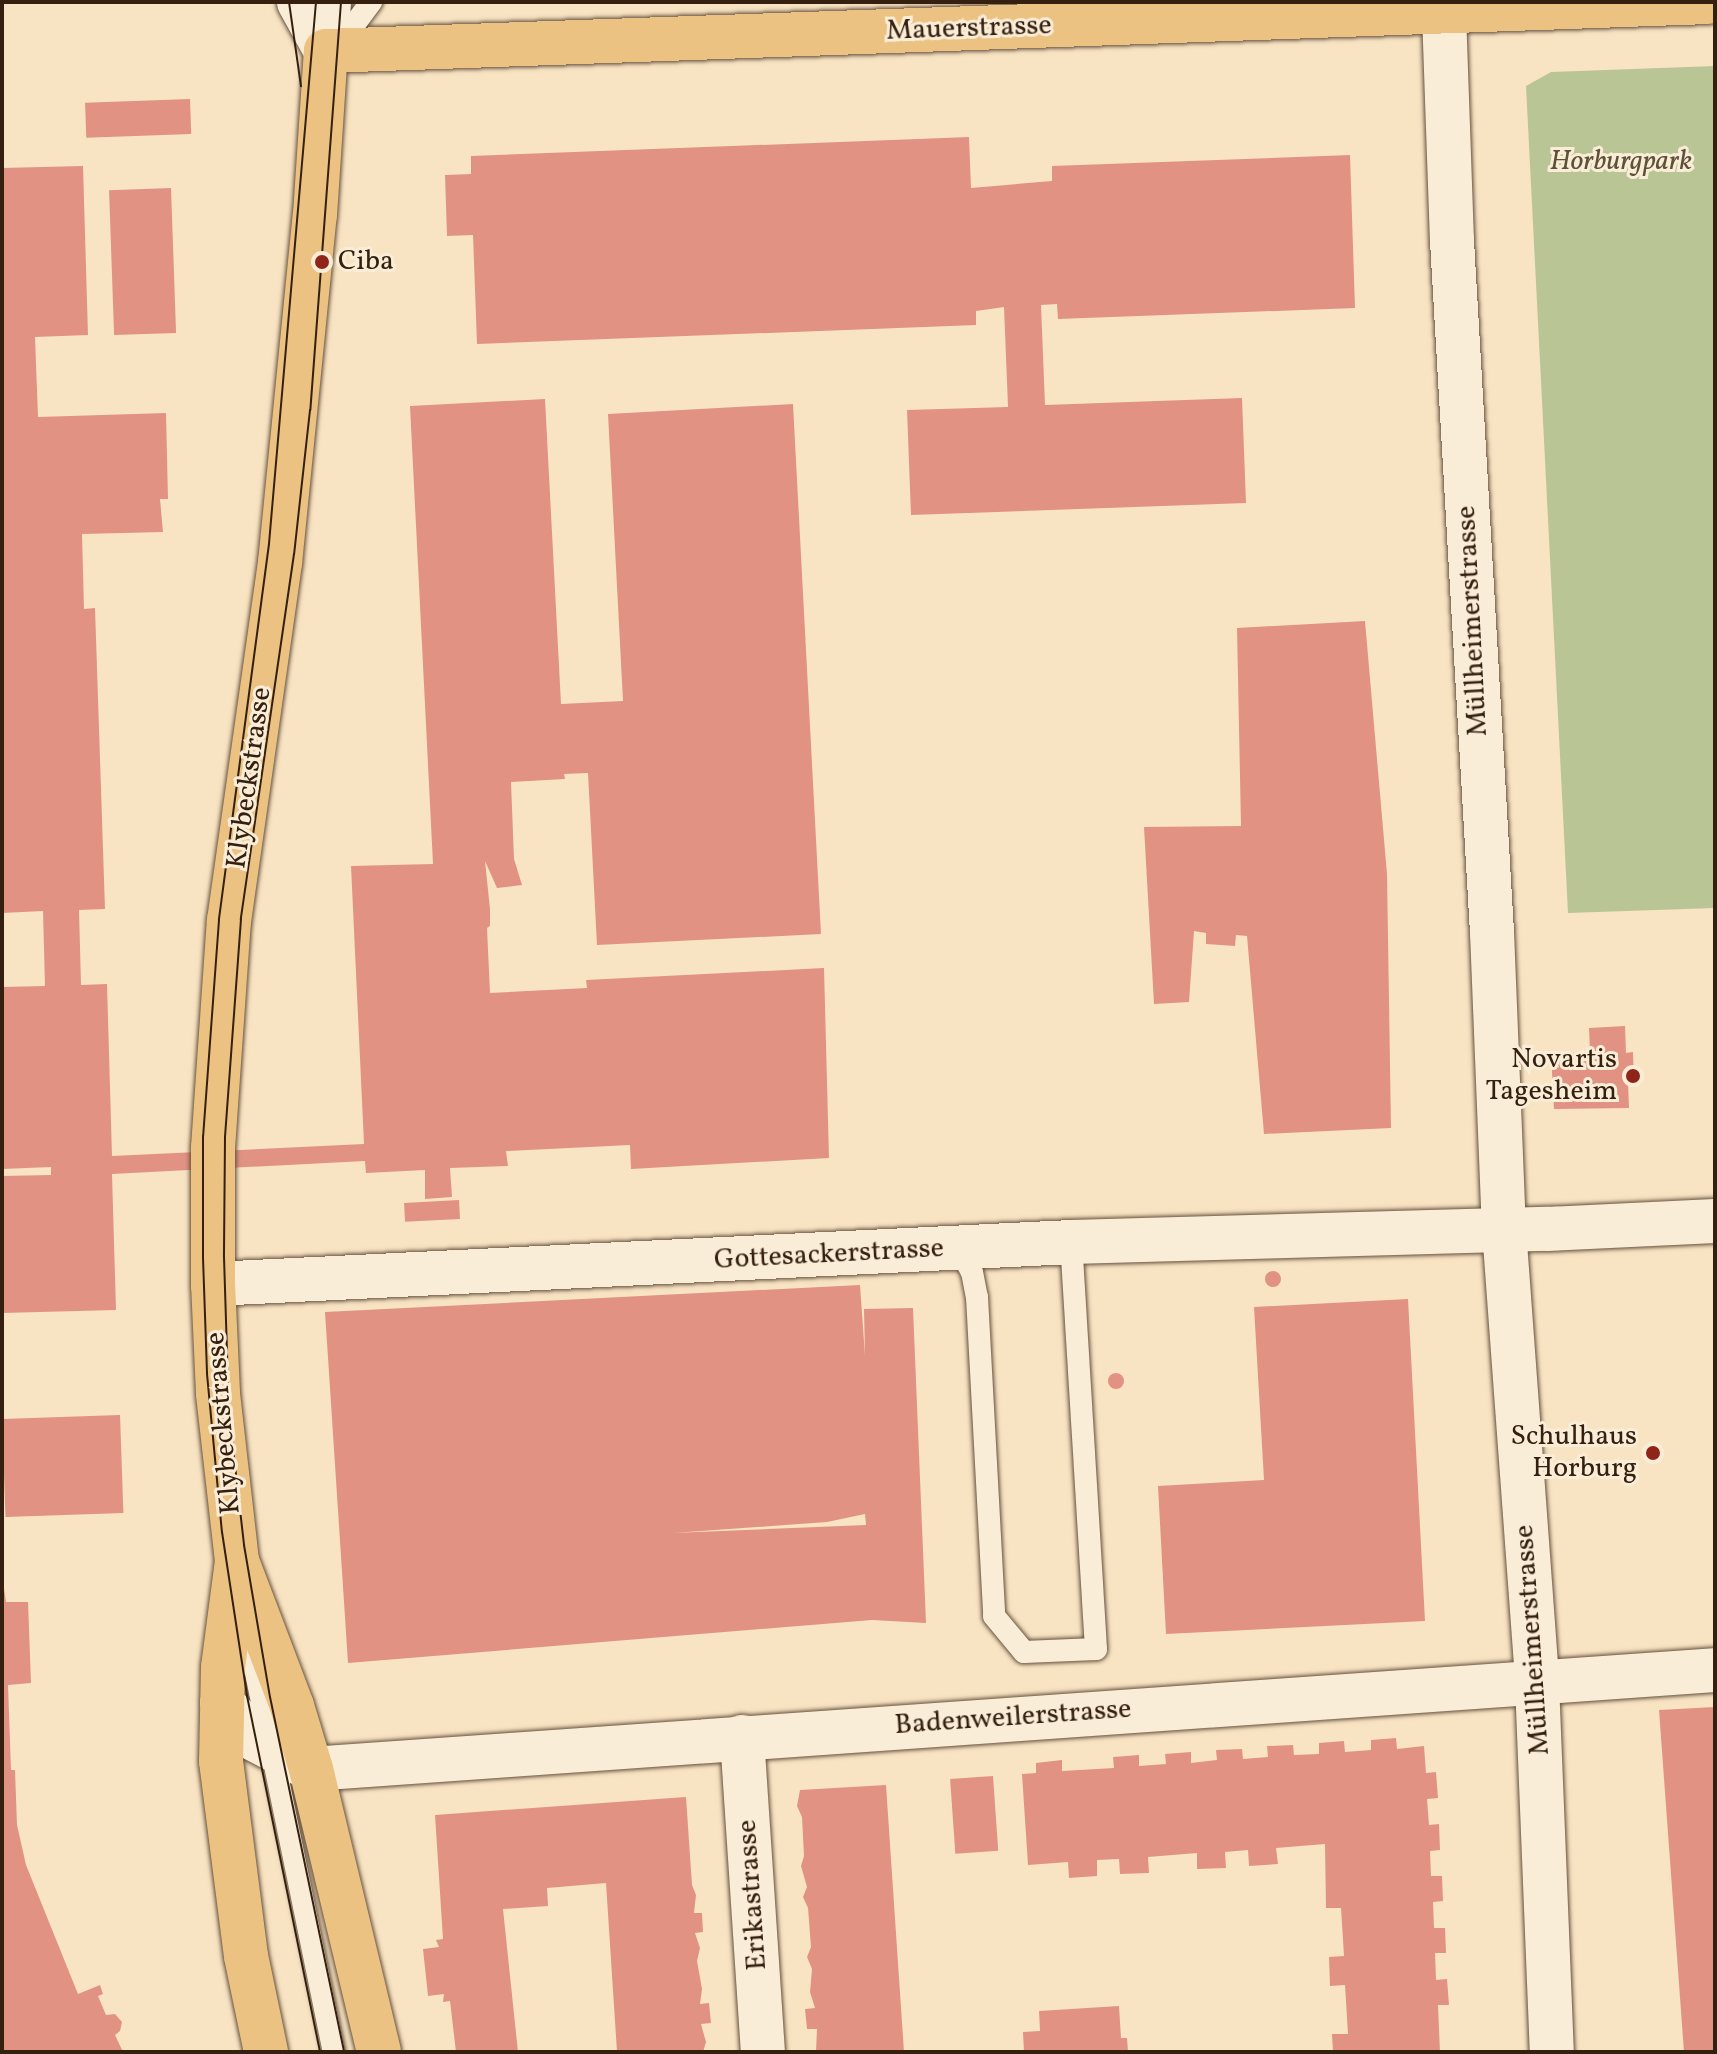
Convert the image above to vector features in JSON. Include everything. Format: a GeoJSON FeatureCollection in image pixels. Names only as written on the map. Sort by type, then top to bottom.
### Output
{"type":"FeatureCollection","features":[{"type":"Feature","properties":{"kind":"main road","name":"Mauerstrasse"},"geometry":{"type":"LineString","coordinates":[[326,51],[1707,2]]}},
{"type":"Feature","properties":{"kind":"main road","name":"Klybeckstrasse"},"geometry":{"type":"LineString","coordinates":[[266,2052],[246,1956],[231,1859],[221,1761],[223,1667],[237,1561],[218,1393],[213,1284],[213,1148],[229,921],[280,563],[315,215],[326,51]]}},
{"type":"Feature","properties":{"kind":"main road","name":"Klybeckstrasse"},"geometry":{"type":"LineString","coordinates":[[237,1561],[287,1693],[311,1769],[379,2052]]}},
{"type":"Feature","properties":{"kind":"street"},"geometry":{"type":"LineString","coordinates":[[299,2],[326,51]]}},
{"type":"Feature","properties":{"kind":"street"},"geometry":{"type":"LineString","coordinates":[[326,51],[329,2]]}},
{"type":"Feature","properties":{"kind":"street","name":"Müllheimerstrasse"},"geometry":{"type":"LineString","coordinates":[[1444,13],[1452,241],[1492,932],[1504,1229],[1537,1683],[1552,2052]]}},
{"type":"Feature","properties":{"kind":"street"},"geometry":{"type":"LineString","coordinates":[[1504,1229],[1715,1221]]}},
{"type":"Feature","properties":{"kind":"street","name":"Gottesackerstrasse"},"geometry":{"type":"LineString","coordinates":[[213,1284],[1071,1242],[1504,1229]]}},
{"type":"Feature","properties":{"kind":"street","name":"Badenweilerstrasse"},"geometry":{"type":"LineString","coordinates":[[311,1769],[1715,1670]]}},
{"type":"Feature","properties":{"kind":"street"},"geometry":{"type":"LineString","coordinates":[[222,1703],[256,1740],[311,1769]]}},
{"type":"Feature","properties":{"kind":"street","name":"Erikastrasse"},"geometry":{"type":"LineString","coordinates":[[742,1737],[763,2052]]}},
{"type":"Feature","properties":{"kind":"lane"},"geometry":{"type":"LineString","coordinates":[[326,51],[339,45],[371,2]]}},
{"type":"Feature","properties":{"kind":"lane"},"geometry":{"type":"LineString","coordinates":[[959,1248],[972,1272],[977,1297],[994,1616],[1024,1652],[1096,1649],[1071,1242]]}},
{"type":"Feature","properties":{"kind":"lane"},"geometry":{"type":"LineString","coordinates":[[237,1561],[269,1749],[334,2052]]}},
{"type":"Feature","properties":{"kind":"green space","name":"Horburgpark"},"geometry":{"type":"Polygon","coordinates":[[[1715,66],[1715,908],[1568,913],[1526,86],[1551,72],[1715,66]]]}},
{"type":"Feature","properties":{"kind":"building"},"geometry":{"type":"Polygon","coordinates":[[[190,99],[191,134],[86,138],[85,103],[190,99]]]}},
{"type":"Feature","properties":{"kind":"building"},"geometry":{"type":"Polygon","coordinates":[[[969,137],[971,188],[1052,181],[1052,166],[1350,155],[1355,308],[1058,319],[1057,304],[1041,305],[1045,405],[1242,398],[1246,503],[911,515],[907,410],[1008,407],[1004,307],[976,311],[976,325],[477,344],[473,235],[447,236],[445,175],[471,174],[471,156],[969,137]]]}},
{"type":"Feature","properties":{"kind":"building"},"geometry":{"type":"Polygon","coordinates":[[[83,166],[88,335],[35,337],[38,417],[166,413],[168,499],[160,499],[163,532],[82,534],[84,609],[95,608],[105,909],[79,910],[81,985],[107,984],[112,1156],[364,1144],[351,866],[433,864],[410,406],[545,399],[561,704],[623,701],[608,414],[793,404],[821,934],[597,945],[588,773],[564,774],[565,779],[511,782],[514,859],[522,885],[497,888],[485,861],[490,909],[490,926],[487,928],[490,993],[587,988],[586,980],[824,968],[829,1158],[631,1169],[630,1145],[506,1151],[508,1166],[450,1168],[452,1197],[425,1199],[425,1170],[366,1173],[365,1161],[112,1174],[116,1310],[2,1313],[2,1176],[51,1175],[51,1167],[2,1169],[2,987],[45,986],[43,911],[2,913],[2,168],[83,166]]]}},
{"type":"Feature","properties":{"kind":"building"},"geometry":{"type":"Polygon","coordinates":[[[171,188],[176,333],[114,335],[109,190],[171,188]]]}},
{"type":"Feature","properties":{"kind":"building"},"geometry":{"type":"Polygon","coordinates":[[[1365,621],[1387,874],[1391,1128],[1264,1134],[1247,936],[1236,935],[1235,946],[1206,944],[1206,933],[1194,931],[1189,1002],[1154,1004],[1144,827],[1241,826],[1237,628],[1365,621]]]}},
{"type":"Feature","properties":{"kind":"building"},"geometry":{"type":"Polygon","coordinates":[[[1625,1026],[1626,1053],[1633,1052],[1634,1082],[1628,1082],[1629,1108],[1554,1109],[1551,1054],[1590,1052],[1589,1028],[1625,1026]]]}},
{"type":"Feature","properties":{"kind":"building"},"geometry":{"type":"Polygon","coordinates":[[[459,1200],[460,1219],[405,1222],[404,1203],[459,1200]]]}},
{"type":"Feature","properties":{"kind":"building"},"geometry":{"type":"Polygon","coordinates":[[[1273,1271],[1279,1273],[1279,1285],[1273,1287],[1267,1285],[1265,1279],[1267,1273],[1273,1271]]]}},
{"type":"Feature","properties":{"kind":"building"},"geometry":{"type":"Polygon","coordinates":[[[860,1285],[865,1356],[864,1309],[913,1308],[926,1623],[872,1620],[348,1663],[325,1312],[860,1285]],[[865,1514],[827,1522],[673,1533],[866,1525],[865,1514]]]}},
{"type":"Feature","properties":{"kind":"building"},"geometry":{"type":"Polygon","coordinates":[[[1408,1299],[1425,1621],[1166,1634],[1158,1486],[1264,1480],[1254,1307],[1408,1299]]]}},
{"type":"Feature","properties":{"kind":"building"},"geometry":{"type":"Polygon","coordinates":[[[1113,1373],[1119,1373],[1124,1381],[1122,1387],[1113,1389],[1108,1384],[1108,1378],[1113,1373]]]}},
{"type":"Feature","properties":{"kind":"building"},"geometry":{"type":"Polygon","coordinates":[[[120,1415],[123,1513],[5,1517],[2,1419],[120,1415]]]}},
{"type":"Feature","properties":{"kind":"building"},"geometry":{"type":"Polygon","coordinates":[[[2,1575],[6,1602],[28,1602],[31,1683],[8,1685],[11,1770],[15,1770],[17,1825],[26,1865],[78,1994],[100,1985],[103,1994],[98,1996],[106,2015],[115,2014],[122,2022],[120,2031],[115,2035],[123,2052],[2,2052],[2,1575]]]}},
{"type":"Feature","properties":{"kind":"building"},"geometry":{"type":"Polygon","coordinates":[[[1715,1707],[1715,2052],[1684,2052],[1659,1710],[1715,1707]]]}},
{"type":"Feature","properties":{"kind":"building"},"geometry":{"type":"Polygon","coordinates":[[[1396,1738],[1397,1749],[1424,1746],[1426,1773],[1436,1772],[1438,1798],[1427,1799],[1429,1825],[1439,1824],[1440,1850],[1430,1851],[1431,1876],[1442,1876],[1443,1901],[1433,1902],[1434,1928],[1445,1928],[1446,1953],[1435,1953],[1436,1980],[1447,1979],[1449,2005],[1438,2005],[1440,2052],[1333,2052],[1332,2034],[1348,2034],[1345,1985],[1330,1986],[1329,1957],[1344,1956],[1341,1908],[1326,1908],[1325,1844],[1276,1848],[1278,1864],[1249,1866],[1248,1850],[1225,1852],[1226,1868],[1197,1869],[1197,1853],[1148,1857],[1149,1873],[1120,1874],[1119,1859],[1097,1860],[1097,1876],[1069,1878],[1068,1862],[1028,1865],[1022,1774],[1036,1773],[1036,1763],[1062,1760],[1062,1771],[1114,1768],[1113,1757],[1139,1755],[1139,1766],[1166,1764],[1165,1754],[1191,1752],[1191,1763],[1217,1760],[1216,1750],[1242,1749],[1243,1759],[1268,1757],[1267,1746],[1293,1745],[1294,1755],[1319,1754],[1319,1743],[1344,1741],[1345,1752],[1371,1750],[1371,1740],[1396,1738]]]}},
{"type":"Feature","properties":{"kind":"building"},"geometry":{"type":"Polygon","coordinates":[[[993,1776],[998,1851],[955,1854],[950,1779],[993,1776]]]}},
{"type":"Feature","properties":{"kind":"building"},"geometry":{"type":"Polygon","coordinates":[[[886,1785],[904,2052],[816,2052],[817,2029],[807,2029],[805,2009],[815,2008],[810,1992],[812,1969],[807,1957],[811,1947],[808,1908],[803,1897],[807,1887],[801,1866],[804,1856],[802,1817],[797,1806],[800,1790],[886,1785]]]}},
{"type":"Feature","properties":{"kind":"building"},"geometry":{"type":"Polygon","coordinates":[[[686,1797],[692,1885],[696,1895],[694,1913],[702,1913],[703,1932],[695,1933],[700,1948],[697,1961],[702,1989],[700,2004],[709,2003],[711,2023],[701,2024],[706,2042],[703,2052],[617,2052],[606,1883],[547,1888],[548,1906],[503,1909],[518,2052],[456,2052],[450,2001],[443,2002],[444,1994],[428,1996],[423,1949],[439,1947],[436,1940],[443,1939],[435,1815],[686,1797]]]}},
{"type":"Feature","properties":{"kind":"building"},"geometry":{"type":"Polygon","coordinates":[[[1119,2006],[1121,2038],[1127,2038],[1128,2052],[1024,2052],[1023,2032],[1040,2031],[1039,2011],[1119,2006]]]}},
{"type":"Feature","properties":{"kind":"tram line"},"geometry":{"type":"LineString","coordinates":[[289,2],[301,86]]}},
{"type":"Feature","properties":{"kind":"tram line"},"geometry":{"type":"LineString","coordinates":[[316,2],[269,544],[219,920],[203,1136],[203,1258],[207,1374],[222,1532],[247,1696],[320,2052]]}},
{"type":"Feature","properties":{"kind":"tram line"},"geometry":{"type":"LineString","coordinates":[[341,2],[310,410],[294,554],[241,919],[225,1137],[224,1257],[229,1413],[244,1545],[270,1697],[344,2052]]}},
{"type":"Feature","properties":{"kind":"place","name":"Ciba"},"geometry":{"type":"Point","coordinates":[322,262]}},
{"type":"Feature","properties":{"kind":"place","name":"Novartis Tagesheim"},"geometry":{"type":"Point","coordinates":[1633,1076]}},
{"type":"Feature","properties":{"kind":"place","name":"Schulhaus Horburg"},"geometry":{"type":"Point","coordinates":[1653,1453]}}]}
